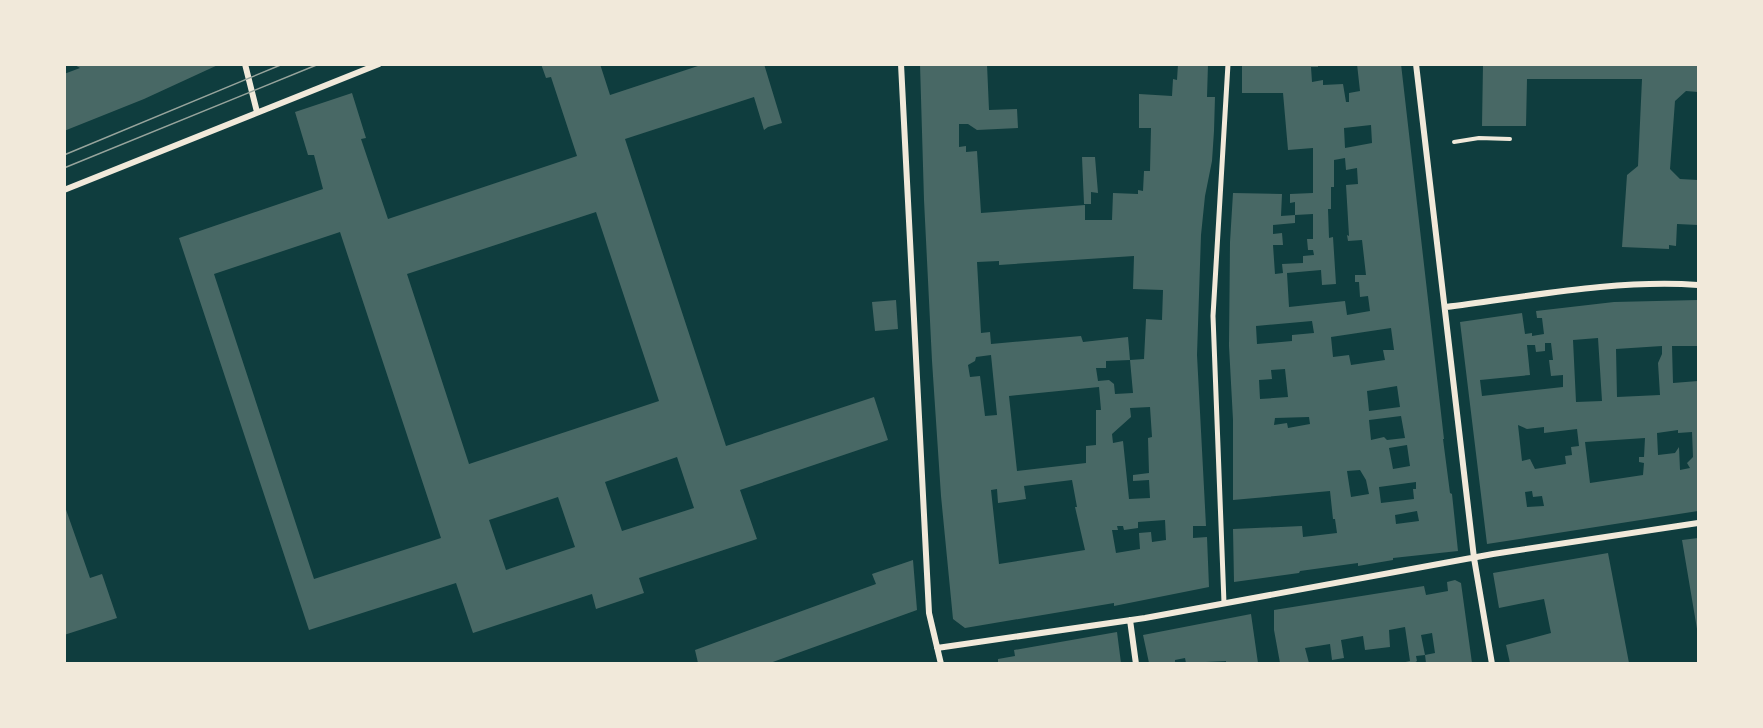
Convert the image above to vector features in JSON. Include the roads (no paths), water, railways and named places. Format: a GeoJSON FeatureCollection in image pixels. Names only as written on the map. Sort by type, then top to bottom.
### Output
{"type":"FeatureCollection","features":[{"type":"Feature","properties":{"kind":"street"},"geometry":{"type":"LineString","coordinates":[[245,64],[257,112]]}},
{"type":"Feature","properties":{"kind":"street"},"geometry":{"type":"LineString","coordinates":[[64,190],[379,64]]}},
{"type":"Feature","properties":{"kind":"street"},"geometry":{"type":"LineString","coordinates":[[901,64],[929,613],[940,663]]}},
{"type":"Feature","properties":{"kind":"street"},"geometry":{"type":"LineString","coordinates":[[1224,603],[1213,316],[1228,64]]}},
{"type":"Feature","properties":{"kind":"street"},"geometry":{"type":"LineString","coordinates":[[1416,64],[1474,558],[1492,663]]}},
{"type":"Feature","properties":{"kind":"street"},"geometry":{"type":"LineString","coordinates":[[1446,307],[1600,288],[1677,283],[1698,285]]}},
{"type":"Feature","properties":{"kind":"street"},"geometry":{"type":"LineString","coordinates":[[937,648],[1130,620],[1474,558],[1698,523]]}},
{"type":"Feature","properties":{"kind":"street"},"geometry":{"type":"LineString","coordinates":[[1130,620],[1136,663]]}},
{"type":"Feature","properties":{"kind":"tram line"},"geometry":{"type":"LineString","coordinates":[[64,155],[283,64]]}},
{"type":"Feature","properties":{"kind":"tram line"},"geometry":{"type":"LineString","coordinates":[[64,168],[319,64]]}}]}
